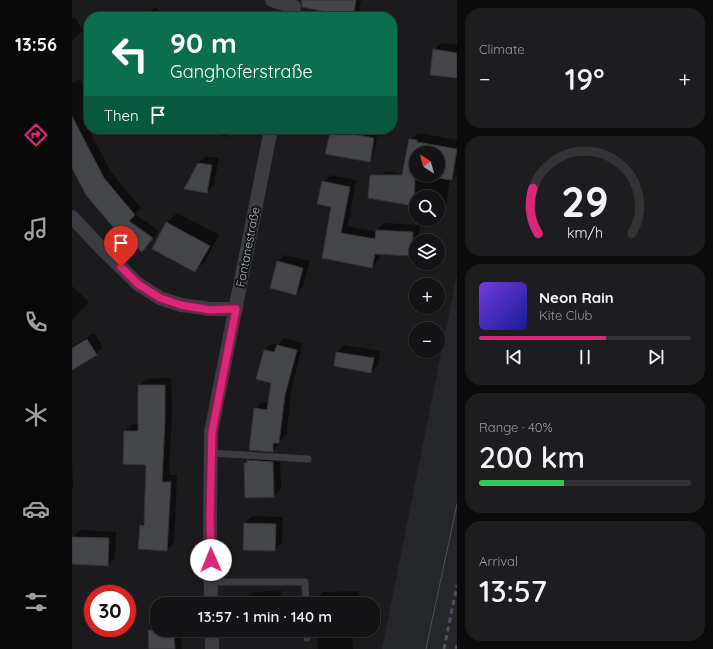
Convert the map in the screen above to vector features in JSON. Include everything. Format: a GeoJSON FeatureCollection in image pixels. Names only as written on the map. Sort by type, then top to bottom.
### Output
{"type":"FeatureCollection","features":[{"type":"Feature","properties":{"kind":"street"},"geometry":{"type":"LineString","coordinates":[[272,0],[294,8]]}},
{"type":"Feature","properties":{"kind":"street","name":"Fontanestraße"},"geometry":{"type":"LineString","coordinates":[[211,597],[210,518],[212,432],[270,134]]}},
{"type":"Feature","properties":{"kind":"street"},"geometry":{"type":"LineString","coordinates":[[72,217],[138,284],[160,298],[181,305],[210,310],[236,309]]}},
{"type":"Feature","properties":{"kind":"street"},"geometry":{"type":"LineString","coordinates":[[212,637],[212,649]]}},
{"type":"Feature","properties":{"kind":"lane"},"geometry":{"type":"LineString","coordinates":[[211,453],[308,459]]}},
{"type":"Feature","properties":{"kind":"lane"},"geometry":{"type":"LineString","coordinates":[[211,582],[305,582],[306,597]]}},
{"type":"Feature","properties":{"kind":"shaded area"},"geometry":{"type":"Polygon","coordinates":[[[457,274],[457,649],[382,649],[440,358],[445,358],[445,334],[457,274]]]}},
{"type":"Feature","properties":{"kind":"building"},"geometry":{"type":"Polygon","coordinates":[[[302,0],[356,0],[354,12],[328,12],[302,7],[302,0]]]}},
{"type":"Feature","properties":{"kind":"building"},"geometry":{"type":"Polygon","coordinates":[[[433,49],[457,53],[457,78],[430,75],[433,49]]]}},
{"type":"Feature","properties":{"kind":"building"},"geometry":{"type":"Polygon","coordinates":[[[72,116],[104,178],[135,215],[129,221],[153,238],[142,252],[120,235],[86,195],[72,168],[72,116]]]}},
{"type":"Feature","properties":{"kind":"building"},"geometry":{"type":"Polygon","coordinates":[[[330,134],[352,134],[374,138],[370,162],[325,154],[330,134]]]}},
{"type":"Feature","properties":{"kind":"building"},"geometry":{"type":"Polygon","coordinates":[[[409,139],[440,146],[409,146],[409,182],[415,182],[415,190],[409,190],[409,205],[368,198],[370,175],[402,175],[409,139]]]}},
{"type":"Feature","properties":{"kind":"building"},"geometry":{"type":"Polygon","coordinates":[[[445,147],[457,149],[452,180],[445,179],[445,147]]]}},
{"type":"Feature","properties":{"kind":"building"},"geometry":{"type":"Polygon","coordinates":[[[198,163],[212,165],[207,193],[184,189],[198,163]]]}},
{"type":"Feature","properties":{"kind":"building"},"geometry":{"type":"Polygon","coordinates":[[[322,181],[350,187],[341,233],[375,239],[376,230],[413,232],[413,234],[409,234],[409,256],[375,254],[372,268],[322,258],[331,207],[317,204],[322,181]]]}},
{"type":"Feature","properties":{"kind":"building"},"geometry":{"type":"Polygon","coordinates":[[[166,222],[210,246],[195,272],[152,249],[166,222]]]}},
{"type":"Feature","properties":{"kind":"building"},"geometry":{"type":"Polygon","coordinates":[[[277,261],[303,268],[296,295],[270,288],[277,261]]]}},
{"type":"Feature","properties":{"kind":"building"},"geometry":{"type":"Polygon","coordinates":[[[87,339],[97,355],[72,370],[72,348],[87,339]]]}},
{"type":"Feature","properties":{"kind":"building"},"geometry":{"type":"Polygon","coordinates":[[[277,345],[297,350],[285,395],[279,443],[273,443],[273,452],[249,450],[254,408],[267,410],[271,383],[256,379],[264,350],[274,352],[277,345]]]}},
{"type":"Feature","properties":{"kind":"building"},"geometry":{"type":"Polygon","coordinates":[[[336,352],[374,358],[371,373],[334,366],[336,352]]]}},
{"type":"Feature","properties":{"kind":"building"},"geometry":{"type":"Polygon","coordinates":[[[138,385],[165,385],[162,482],[171,482],[167,551],[138,549],[140,525],[144,526],[146,465],[123,464],[124,431],[138,431],[138,385]]]}},
{"type":"Feature","properties":{"kind":"building"},"geometry":{"type":"Polygon","coordinates":[[[247,460],[273,462],[274,497],[245,498],[244,463],[247,463],[247,460]]]}},
{"type":"Feature","properties":{"kind":"building"},"geometry":{"type":"Polygon","coordinates":[[[244,523],[276,524],[275,551],[243,550],[244,523]]]}},
{"type":"Feature","properties":{"kind":"building"},"geometry":{"type":"Polygon","coordinates":[[[72,537],[109,538],[108,566],[72,564],[72,537]]]}},
{"type":"Feature","properties":{"kind":"building"},"geometry":{"type":"Polygon","coordinates":[[[148,630],[150,630],[150,637],[174,637],[175,649],[149,649],[148,630]]]}},
{"type":"Feature","properties":{"kind":"tram line"},"geometry":{"type":"LineString","coordinates":[[426,649],[457,504]]}},
{"type":"Feature","properties":{"kind":"railway"},"geometry":{"type":"LineString","coordinates":[[444,649],[457,585]]}},
{"type":"Feature","properties":{"kind":"railway"},"geometry":{"type":"LineString","coordinates":[[456,649],[457,645]]}},
{"type":"Feature","properties":{"kind":"route"},"geometry":{"type":"LineString","coordinates":[[121,267],[138,284],[160,298],[181,305],[210,310],[236,309],[212,432],[210,518],[211,560]]}}]}
